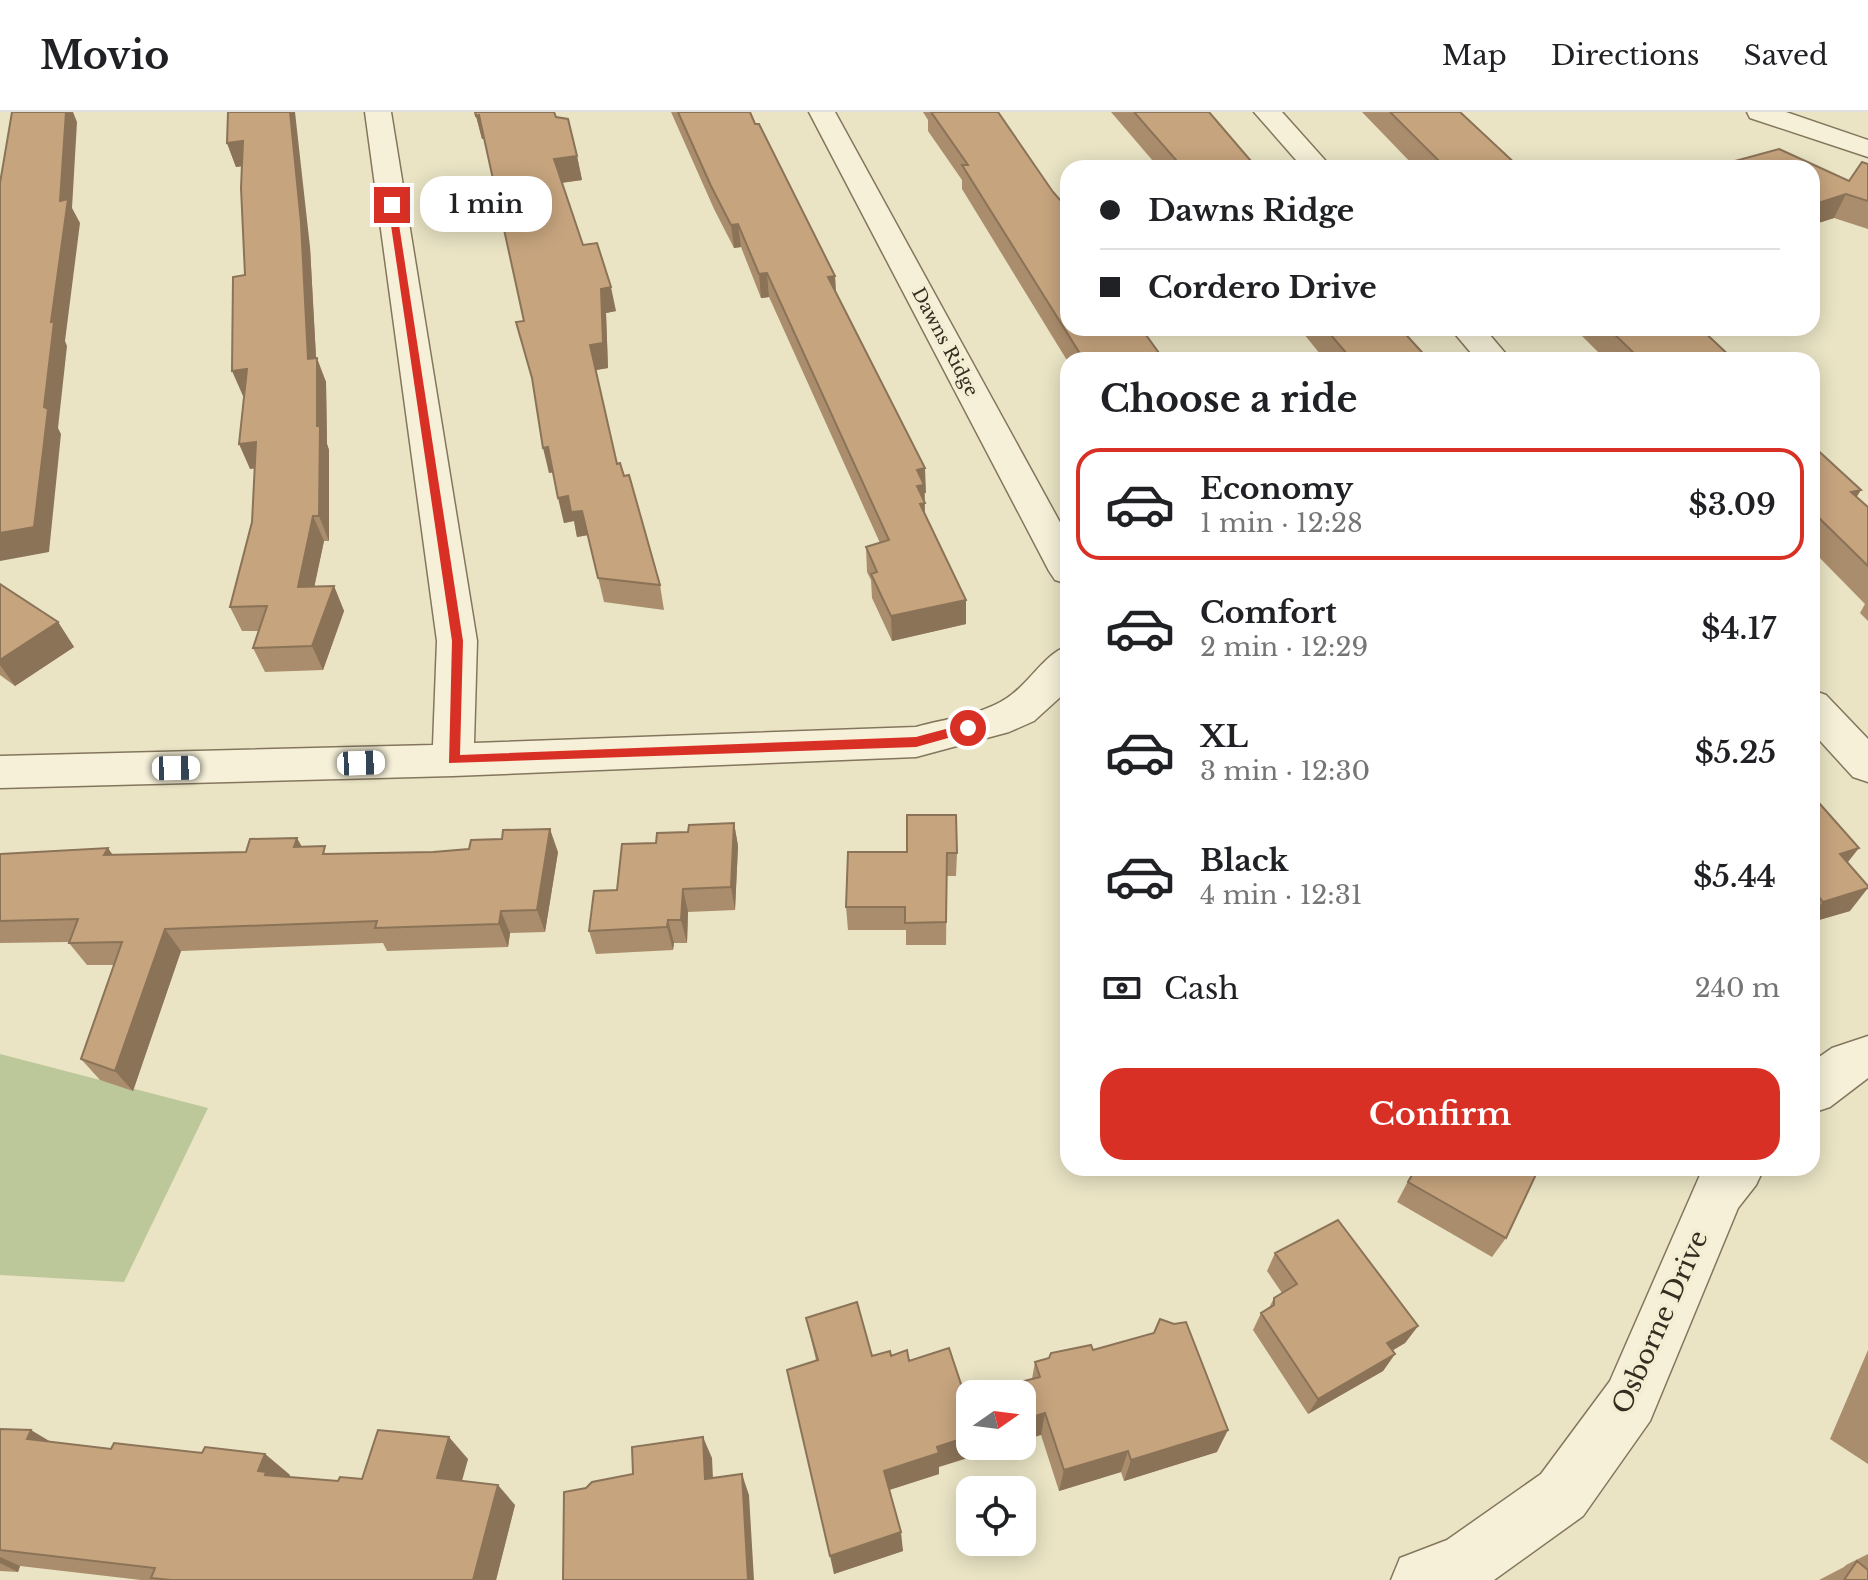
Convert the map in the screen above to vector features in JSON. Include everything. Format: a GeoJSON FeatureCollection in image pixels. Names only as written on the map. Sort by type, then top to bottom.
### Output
{"type":"FeatureCollection","features":[{"type":"Feature","properties":{"kind":"street"},"geometry":{"type":"LineString","coordinates":[[378,112],[457,641],[453,760]]}},
{"type":"Feature","properties":{"kind":"street","name":"Dawns Ridge"},"geometry":{"type":"LineString","coordinates":[[822,112],[1060,556]]}},
{"type":"Feature","properties":{"kind":"street"},"geometry":{"type":"LineString","coordinates":[[1267,112],[1311,160]]}},
{"type":"Feature","properties":{"kind":"street"},"geometry":{"type":"LineString","coordinates":[[1760,112],[1868,149]]}},
{"type":"Feature","properties":{"kind":"street"},"geometry":{"type":"LineString","coordinates":[[1473,336],[1488,352]]}},
{"type":"Feature","properties":{"kind":"street"},"geometry":{"type":"LineString","coordinates":[[0,772],[453,760],[916,742],[994,721],[1020,710],[1060,671]]}},
{"type":"Feature","properties":{"kind":"street"},"geometry":{"type":"LineString","coordinates":[[1820,714],[1868,766]]}},
{"type":"Feature","properties":{"kind":"street"},"geometry":{"type":"LineString","coordinates":[[1820,1085],[1849,1063],[1868,1057]]}},
{"type":"Feature","properties":{"kind":"street","name":"Osborne Drive"},"geometry":{"type":"LineString","coordinates":[[1422,1580],[1466,1563],[1562,1495],[1630,1401],[1718,1192],[1731,1176]]}},
{"type":"Feature","properties":{"kind":"green space"},"geometry":{"type":"Polygon","coordinates":[[[0,1054],[208,1108],[124,1282],[0,1275],[0,1054]]]}},
{"type":"Feature","properties":{"kind":"building"},"geometry":{"type":"Polygon","coordinates":[[[12,112],[66,112],[60,201],[68,199],[51,322],[54,322],[44,407],[48,409],[34,527],[0,533],[0,183],[12,112]]]}},
{"type":"Feature","properties":{"kind":"building"},"geometry":{"type":"Polygon","coordinates":[[[228,112],[290,112],[301,223],[308,359],[317,358],[317,426],[320,426],[319,516],[313,516],[298,587],[334,586],[312,646],[253,648],[267,606],[230,607],[252,522],[256,442],[239,444],[247,369],[232,371],[233,277],[245,275],[241,188],[243,141],[227,143],[228,112]]]}},
{"type":"Feature","properties":{"kind":"building"},"geometry":{"type":"Polygon","coordinates":[[[475,112],[554,112],[556,117],[568,119],[577,156],[554,159],[583,245],[597,243],[611,287],[601,289],[603,343],[590,345],[617,464],[620,463],[624,476],[629,475],[660,585],[598,578],[582,511],[571,512],[568,496],[558,498],[548,447],[543,448],[532,378],[516,322],[524,321],[479,115],[476,116],[475,112]]]}},
{"type":"Feature","properties":{"kind":"building"},"geometry":{"type":"Polygon","coordinates":[[[678,112],[750,112],[755,124],[759,124],[835,276],[828,277],[925,468],[917,470],[924,485],[917,486],[925,503],[920,504],[966,600],[891,616],[871,574],[877,572],[866,547],[889,540],[767,273],[759,274],[738,224],[731,225],[678,112]]]}},
{"type":"Feature","properties":{"kind":"building"},"geometry":{"type":"Polygon","coordinates":[[[931,112],[998,112],[1060,200],[1060,322],[962,165],[968,165],[931,112]]]}},
{"type":"Feature","properties":{"kind":"building"},"geometry":{"type":"Polygon","coordinates":[[[1134,112],[1209,112],[1250,160],[1176,160],[1134,112]]]}},
{"type":"Feature","properties":{"kind":"building"},"geometry":{"type":"Polygon","coordinates":[[[1390,112],[1460,112],[1511,160],[1438,160],[1390,112]]]}},
{"type":"Feature","properties":{"kind":"building"},"geometry":{"type":"Polygon","coordinates":[[[1779,149],[1803,160],[1738,160],[1779,149]]]}},
{"type":"Feature","properties":{"kind":"building"},"geometry":{"type":"Polygon","coordinates":[[[1862,162],[1868,164],[1868,201],[1846,194],[1820,202],[1820,168],[1849,181],[1862,162]]]}},
{"type":"Feature","properties":{"kind":"building"},"geometry":{"type":"Polygon","coordinates":[[[1069,336],[1147,336],[1158,352],[1079,352],[1069,336]]]}},
{"type":"Feature","properties":{"kind":"building"},"geometry":{"type":"Polygon","coordinates":[[[1332,336],[1407,336],[1422,352],[1345,352],[1332,336]]]}},
{"type":"Feature","properties":{"kind":"building"},"geometry":{"type":"Polygon","coordinates":[[[1616,336],[1708,336],[1726,352],[1633,352],[1616,336]]]}},
{"type":"Feature","properties":{"kind":"building"},"geometry":{"type":"Polygon","coordinates":[[[1820,452],[1861,490],[1851,492],[1868,507],[1868,566],[1820,519],[1820,452]]]}},
{"type":"Feature","properties":{"kind":"building"},"geometry":{"type":"Polygon","coordinates":[[[0,584],[58,622],[0,660],[0,584]]]}},
{"type":"Feature","properties":{"kind":"building"},"geometry":{"type":"Polygon","coordinates":[[[1820,804],[1859,848],[1840,854],[1868,886],[1823,902],[1820,898],[1820,804]]]}},
{"type":"Feature","properties":{"kind":"building"},"geometry":{"type":"Polygon","coordinates":[[[907,815],[956,815],[957,853],[947,853],[946,922],[905,923],[905,907],[846,907],[848,852],[907,852],[907,815]]]}},
{"type":"Feature","properties":{"kind":"building"},"geometry":{"type":"Polygon","coordinates":[[[734,823],[731,887],[683,889],[681,920],[668,920],[667,927],[589,931],[594,891],[617,890],[622,844],[656,843],[657,833],[688,832],[689,825],[734,823]]]}},
{"type":"Feature","properties":{"kind":"building"},"geometry":{"type":"Polygon","coordinates":[[[550,829],[537,910],[501,911],[499,924],[375,928],[377,921],[165,929],[115,1071],[81,1059],[122,942],[69,943],[78,919],[0,921],[0,854],[108,848],[104,855],[246,852],[250,839],[297,838],[294,847],[325,846],[323,854],[433,852],[469,849],[471,840],[502,839],[503,830],[550,829]]]}},
{"type":"Feature","properties":{"kind":"building"},"geometry":{"type":"Polygon","coordinates":[[[1411,1176],[1535,1176],[1506,1238],[1408,1182],[1411,1176]]]}},
{"type":"Feature","properties":{"kind":"building"},"geometry":{"type":"Polygon","coordinates":[[[1338,1220],[1418,1326],[1387,1343],[1395,1354],[1318,1399],[1261,1313],[1274,1305],[1274,1298],[1297,1284],[1275,1253],[1338,1220]]]}},
{"type":"Feature","properties":{"kind":"building"},"geometry":{"type":"Polygon","coordinates":[[[857,1302],[872,1356],[890,1351],[891,1356],[907,1350],[909,1361],[949,1348],[960,1380],[956,1380],[956,1441],[937,1447],[939,1453],[884,1471],[901,1532],[830,1556],[787,1370],[818,1360],[806,1318],[857,1302]]]}},
{"type":"Feature","properties":{"kind":"building"},"geometry":{"type":"Polygon","coordinates":[[[1160,1319],[1174,1324],[1186,1322],[1228,1430],[1131,1460],[1128,1451],[1064,1470],[1045,1413],[1036,1416],[1036,1380],[1028,1380],[1040,1377],[1035,1362],[1049,1358],[1051,1353],[1091,1345],[1093,1350],[1154,1333],[1160,1319]]]}},
{"type":"Feature","properties":{"kind":"building"},"geometry":{"type":"Polygon","coordinates":[[[0,1429],[31,1430],[27,1439],[111,1449],[114,1443],[202,1453],[205,1447],[265,1454],[258,1471],[266,1472],[265,1475],[338,1481],[340,1477],[362,1479],[378,1430],[449,1437],[437,1478],[498,1485],[473,1580],[151,1578],[155,1568],[0,1550],[0,1429]]]}},
{"type":"Feature","properties":{"kind":"building"},"geometry":{"type":"Polygon","coordinates":[[[703,1437],[705,1479],[742,1474],[748,1580],[563,1580],[564,1492],[586,1488],[592,1482],[633,1474],[632,1447],[703,1437]]]}},
{"type":"Feature","properties":{"kind":"building"},"geometry":{"type":"Polygon","coordinates":[[[1857,1561],[1868,1570],[1868,1580],[1844,1580],[1857,1561]]]}},
{"type":"Feature","properties":{"kind":"route"},"geometry":{"type":"LineString","coordinates":[[392,205],[457,641],[453,760],[916,742],[968,728]]}}]}
